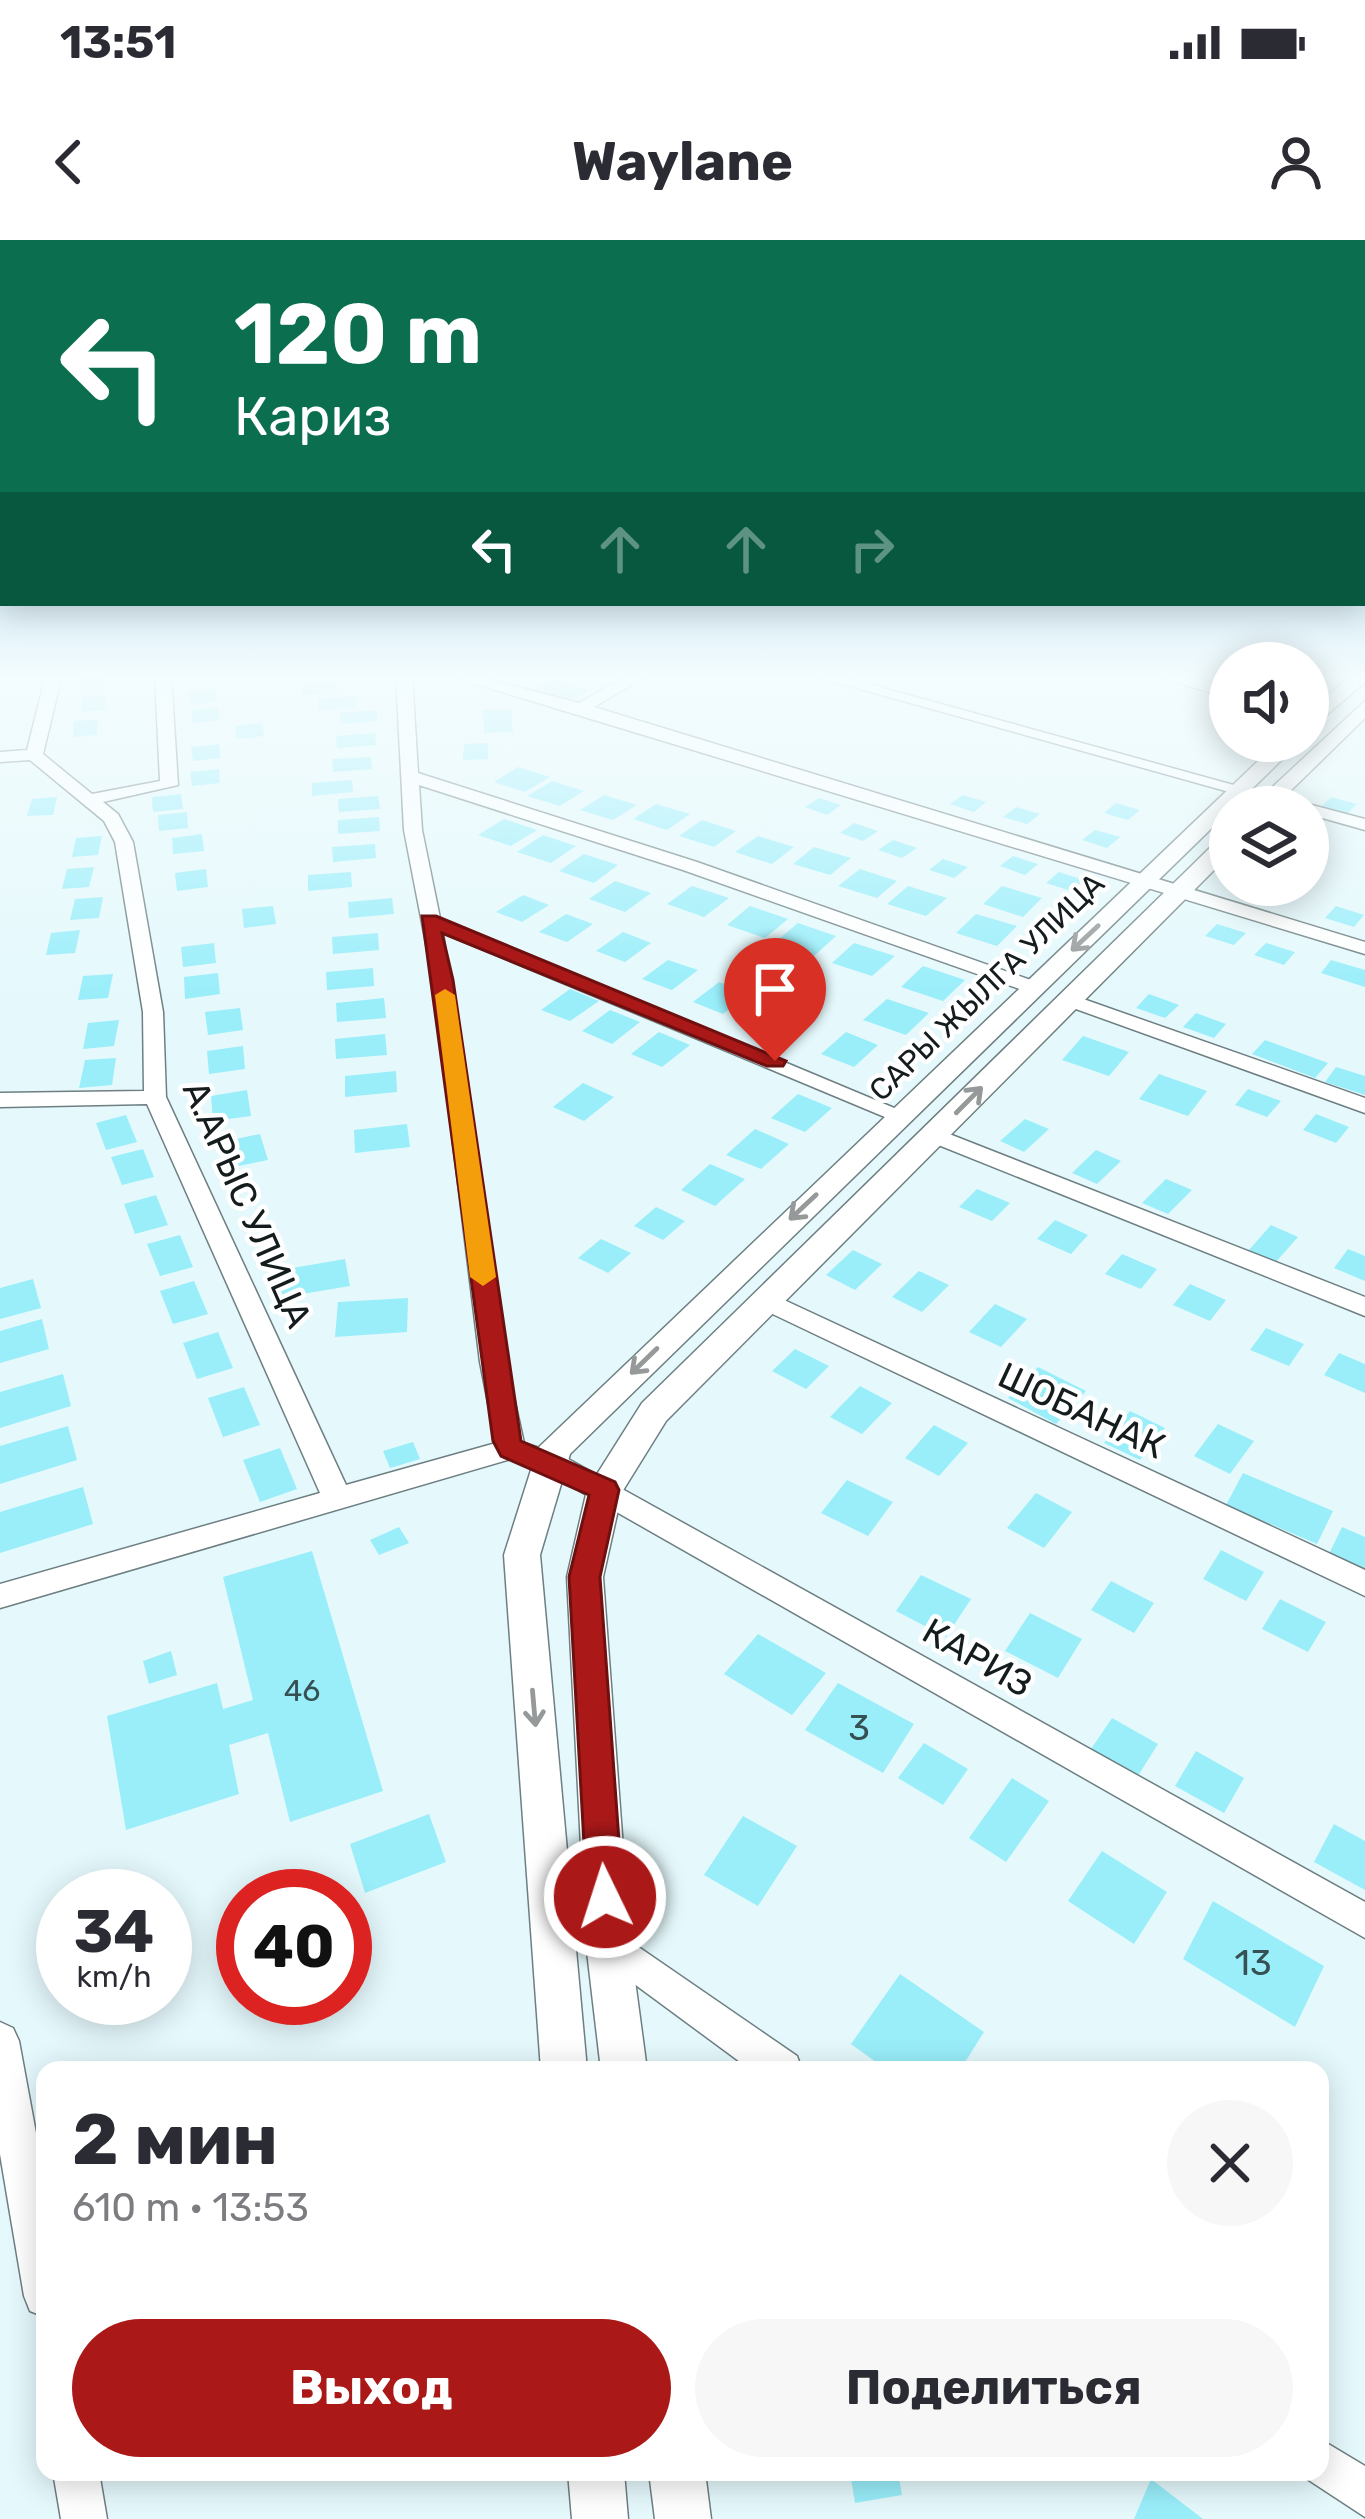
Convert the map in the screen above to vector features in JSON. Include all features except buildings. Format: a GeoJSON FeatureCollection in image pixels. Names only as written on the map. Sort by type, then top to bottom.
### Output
{"type":"FeatureCollection","features":[{"type":"Feature","properties":{"kind":"street","name":"А.АРЫС УЛИЦА"},"geometry":{"type":"LineString","coordinates":[[68,781],[112,818],[124,842],[153,1012],[155,1097],[318,1448],[337,1499]]}},
{"type":"Feature","properties":{"kind":"street"},"geometry":{"type":"LineString","coordinates":[[91,799],[169,781]]}},
{"type":"Feature","properties":{"kind":"street"},"geometry":{"type":"LineString","coordinates":[[409,781],[413,830],[443,980],[499,1397],[511,1449]]}},
{"type":"Feature","properties":{"kind":"street"},"geometry":{"type":"LineString","coordinates":[[426,781],[690,866],[1032,987]]}},
{"type":"Feature","properties":{"kind":"street"},"geometry":{"type":"LineString","coordinates":[[825,781],[1365,948]]}},
{"type":"Feature","properties":{"kind":"street"},"geometry":{"type":"LineString","coordinates":[[1329,815],[1365,825]]}},
{"type":"Feature","properties":{"kind":"street","name":"САРЫ ЖЫЛГА УЛИЦА"},"geometry":{"type":"LineString","coordinates":[[551,1462],[555,1448],[1209,819]]}},
{"type":"Feature","properties":{"kind":"street","name":"САРЫ ЖЫЛГА УЛИЦА"},"geometry":{"type":"LineString","coordinates":[[623,2061],[608,1943],[584,1577],[605,1490],[654,1412],[1209,863]]}},
{"type":"Feature","properties":{"kind":"street"},"geometry":{"type":"LineString","coordinates":[[429,920],[900,1115]]}},
{"type":"Feature","properties":{"kind":"street"},"geometry":{"type":"LineString","coordinates":[[1070,1000],[1365,1106]]}},
{"type":"Feature","properties":{"kind":"street"},"geometry":{"type":"LineString","coordinates":[[0,1100],[155,1097]]}},
{"type":"Feature","properties":{"kind":"street"},"geometry":{"type":"LineString","coordinates":[[934,1135],[1365,1306]]}},
{"type":"Feature","properties":{"kind":"street","name":"ШОБАНАК"},"geometry":{"type":"LineString","coordinates":[[769,1302],[1365,1584]]}},
{"type":"Feature","properties":{"kind":"street"},"geometry":{"type":"LineString","coordinates":[[0,1596],[511,1449],[551,1462],[522,1555],[563,2061]]}},
{"type":"Feature","properties":{"kind":"street","name":"КАРИЗ"},"geometry":{"type":"LineString","coordinates":[[551,1462],[1365,1921]]}},
{"type":"Feature","properties":{"kind":"street"},"geometry":{"type":"LineString","coordinates":[[608,1943],[771,2061]]}},
{"type":"Feature","properties":{"kind":"street"},"geometry":{"type":"LineString","coordinates":[[0,2041],[36,2245]]}},
{"type":"Feature","properties":{"kind":"street"},"geometry":{"type":"LineString","coordinates":[[1329,2468],[1365,2494]]}},
{"type":"Feature","properties":{"kind":"street"},"geometry":{"type":"LineString","coordinates":[[78,2481],[84,2519]]}},
{"type":"Feature","properties":{"kind":"street"},"geometry":{"type":"LineString","coordinates":[[597,2481],[600,2519]]}},
{"type":"Feature","properties":{"kind":"street"},"geometry":{"type":"LineString","coordinates":[[677,2481],[683,2519]]}},
{"type":"Feature","properties":{"kind":"slow traffic"},"geometry":{"type":"LineString","coordinates":[[445,995],[483,1277]]}},
{"type":"Feature","properties":{"kind":"route"},"geometry":{"type":"LineString","coordinates":[[605,1897],[584,1577],[605,1490],[551,1462],[511,1449],[507,1441],[443,980],[429,920],[775,1061]]}}]}
